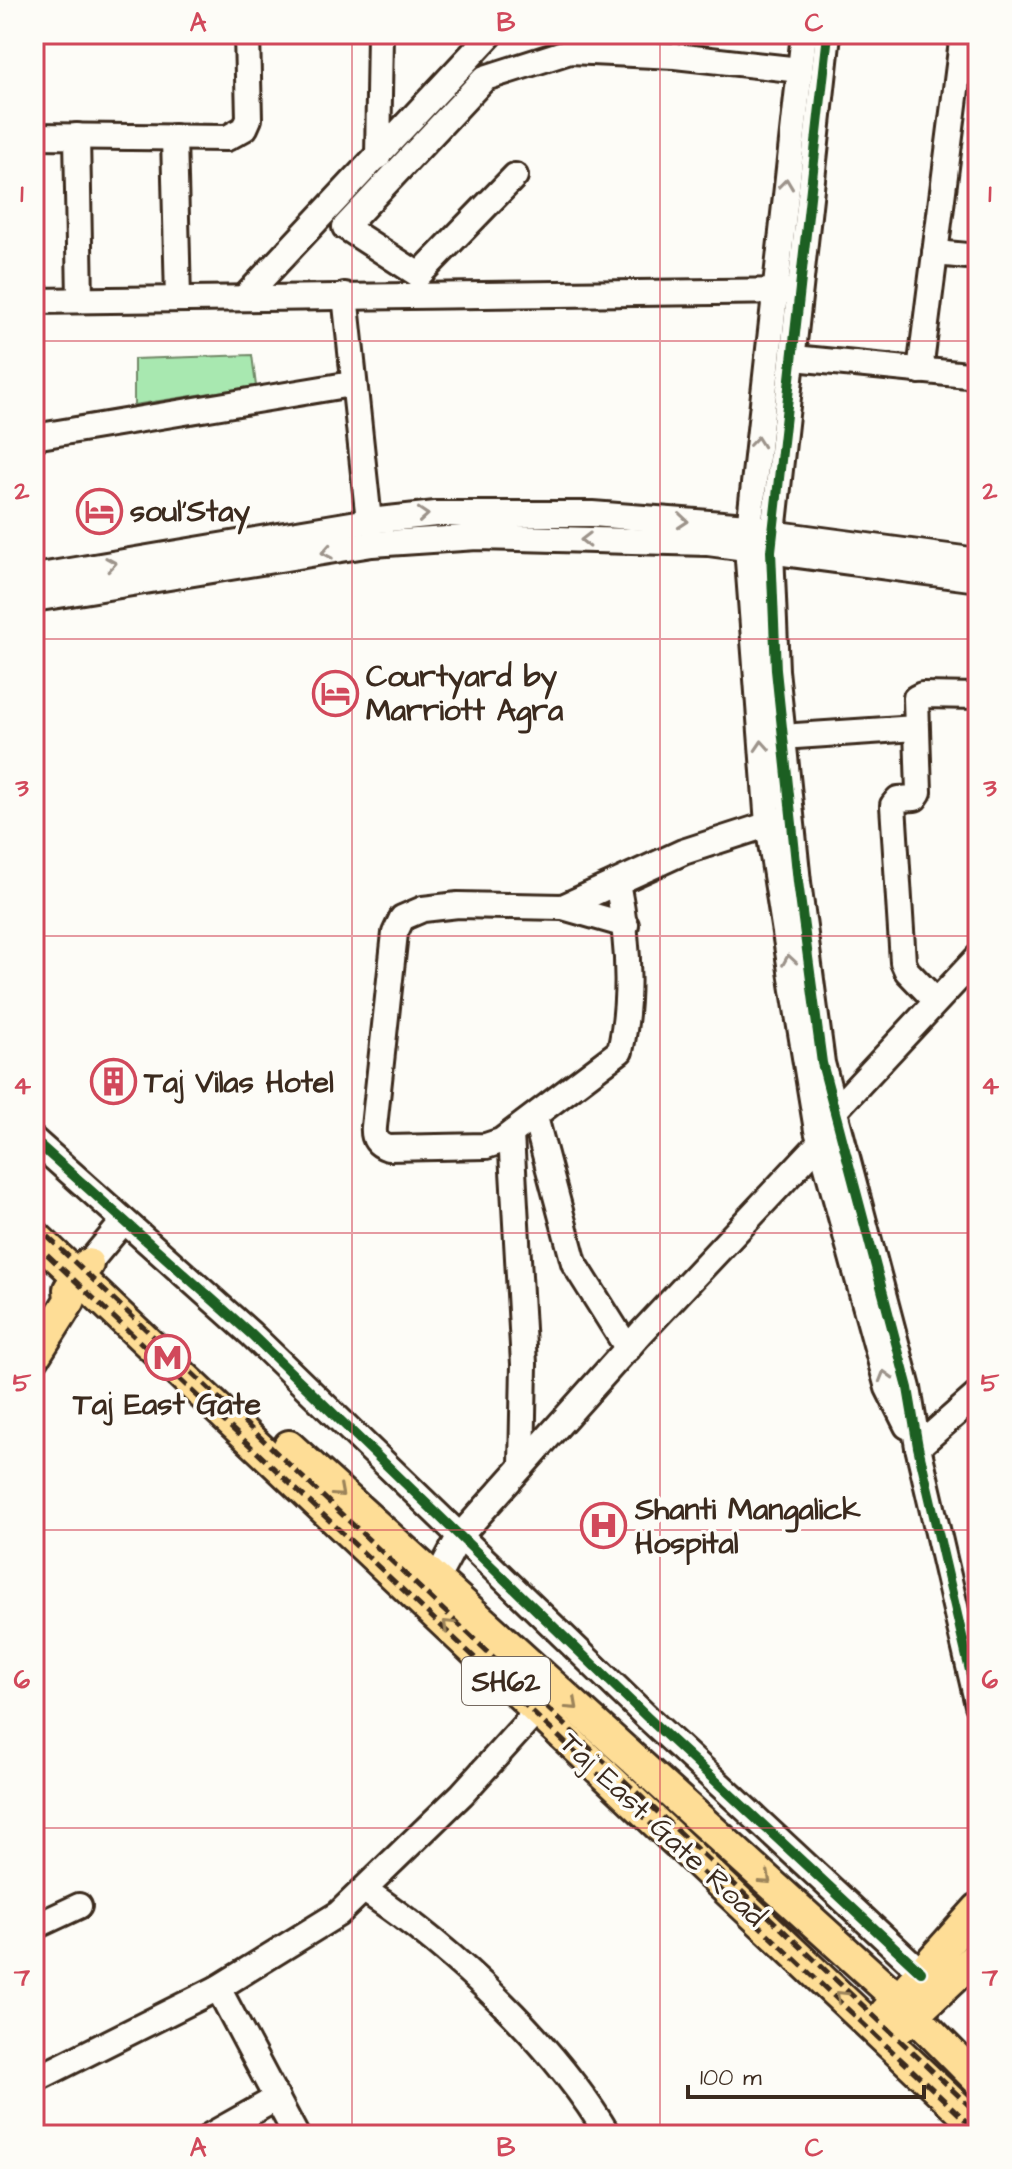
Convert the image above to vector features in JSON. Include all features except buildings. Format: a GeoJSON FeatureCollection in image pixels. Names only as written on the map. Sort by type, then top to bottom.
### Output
{"type":"FeatureCollection","features":[{"type":"Feature","properties":{"kind":"main road","name":"SH62"},"geometry":{"type":"LineString","coordinates":[[34,1213],[78,1277],[436,1580],[906,2007],[978,2080]]}},
{"type":"Feature","properties":{"kind":"main road","name":"Taj East Gate Road"},"geometry":{"type":"LineString","coordinates":[[34,1235],[880,2033],[970,2128]]}},
{"type":"Feature","properties":{"kind":"main road"},"geometry":{"type":"LineString","coordinates":[[34,1320],[56,1291],[78,1277]]}},
{"type":"Feature","properties":{"kind":"main road"},"geometry":{"type":"LineString","coordinates":[[34,1357],[70,1300],[78,1277]]}},
{"type":"Feature","properties":{"kind":"main road"},"geometry":{"type":"LineString","coordinates":[[906,2007],[921,1972],[978,1909]]}},
{"type":"Feature","properties":{"kind":"main road"},"geometry":{"type":"LineString","coordinates":[[880,2033],[906,2007],[978,1955]]}},
{"type":"Feature","properties":{"kind":"street"},"geometry":{"type":"LineString","coordinates":[[34,136],[227,138],[245,128],[249,119],[247,34]]}},
{"type":"Feature","properties":{"kind":"street"},"geometry":{"type":"LineString","coordinates":[[378,157],[380,34]]}},
{"type":"Feature","properties":{"kind":"street"},"geometry":{"type":"LineString","coordinates":[[244,298],[491,34]]}},
{"type":"Feature","properties":{"kind":"street"},"geometry":{"type":"LineString","coordinates":[[804,34],[774,290],[760,539],[776,670],[779,821],[828,1127],[888,1388],[918,1447],[978,1705]]}},
{"type":"Feature","properties":{"kind":"street"},"geometry":{"type":"LineString","coordinates":[[760,539],[794,358],[828,34]]}},
{"type":"Feature","properties":{"kind":"street"},"geometry":{"type":"LineString","coordinates":[[920,371],[963,34]]}},
{"type":"Feature","properties":{"kind":"street"},"geometry":{"type":"LineString","coordinates":[[515,176],[419,275],[345,227],[485,78],[570,51],[675,56],[800,70]]}},
{"type":"Feature","properties":{"kind":"street"},"geometry":{"type":"LineString","coordinates":[[77,136],[80,299]]}},
{"type":"Feature","properties":{"kind":"street"},"geometry":{"type":"LineString","coordinates":[[174,137],[178,299]]}},
{"type":"Feature","properties":{"kind":"street"},"geometry":{"type":"LineString","coordinates":[[935,253],[978,257]]}},
{"type":"Feature","properties":{"kind":"street"},"geometry":{"type":"LineString","coordinates":[[34,301],[800,292]]}},
{"type":"Feature","properties":{"kind":"street"},"geometry":{"type":"LineString","coordinates":[[345,295],[352,384],[369,521]]}},
{"type":"Feature","properties":{"kind":"street"},"geometry":{"type":"LineString","coordinates":[[794,358],[978,376]]}},
{"type":"Feature","properties":{"kind":"street"},"geometry":{"type":"LineString","coordinates":[[34,437],[352,384]]}},
{"type":"Feature","properties":{"kind":"street"},"geometry":{"type":"LineString","coordinates":[[34,577],[369,521],[466,513],[592,514],[760,539],[978,579]]}},
{"type":"Feature","properties":{"kind":"street"},"geometry":{"type":"LineString","coordinates":[[34,599],[372,544],[435,538],[708,543],[760,539],[978,561]]}},
{"type":"Feature","properties":{"kind":"street"},"geometry":{"type":"LineString","coordinates":[[935,1000],[907,971],[903,962],[893,805],[898,799],[918,795],[915,702],[918,696],[978,696]]}},
{"type":"Feature","properties":{"kind":"street"},"geometry":{"type":"LineString","coordinates":[[796,736],[916,728]]}},
{"type":"Feature","properties":{"kind":"street"},"geometry":{"type":"LineString","coordinates":[[563,907],[683,852],[779,821]]}},
{"type":"Feature","properties":{"kind":"street"},"geometry":{"type":"LineString","coordinates":[[617,882],[626,925],[625,1029],[620,1051],[511,1135],[486,1146],[388,1148],[373,1136],[395,933],[402,918],[423,909],[458,905],[563,907],[626,925]]}},
{"type":"Feature","properties":{"kind":"street"},"geometry":{"type":"LineString","coordinates":[[436,1580],[459,1537],[828,1127],[935,1000],[978,957]]}},
{"type":"Feature","properties":{"kind":"street"},"geometry":{"type":"LineString","coordinates":[[535,1117],[574,1263],[628,1349]]}},
{"type":"Feature","properties":{"kind":"street"},"geometry":{"type":"LineString","coordinates":[[511,1135],[524,1364],[522,1466]]}},
{"type":"Feature","properties":{"kind":"street"},"geometry":{"type":"LineString","coordinates":[[34,1140],[251,1334],[459,1537],[921,1972]]}},
{"type":"Feature","properties":{"kind":"street"},"geometry":{"type":"LineString","coordinates":[[78,1277],[124,1221]]}},
{"type":"Feature","properties":{"kind":"street"},"geometry":{"type":"LineString","coordinates":[[918,1447],[978,1394]]}},
{"type":"Feature","properties":{"kind":"street"},"geometry":{"type":"LineString","coordinates":[[34,2080],[218,1988],[298,1941],[366,1891],[537,1711]]}},
{"type":"Feature","properties":{"kind":"street"},"geometry":{"type":"LineString","coordinates":[[366,1891],[431,1938],[506,2010],[576,2087],[608,2135]]}},
{"type":"Feature","properties":{"kind":"street"},"geometry":{"type":"LineString","coordinates":[[34,1926],[79,1906]]}},
{"type":"Feature","properties":{"kind":"street"},"geometry":{"type":"LineString","coordinates":[[218,1988],[296,2135]]}},
{"type":"Feature","properties":{"kind":"street"},"geometry":{"type":"LineString","coordinates":[[211,2135],[277,2098]]}},
{"type":"Feature","properties":{"kind":"green space"},"geometry":{"type":"Polygon","coordinates":[[[252,355],[256,386],[134,405],[134,359],[252,355]]]}},
{"type":"Feature","properties":{"kind":"railway"},"geometry":{"type":"LineString","coordinates":[[34,1224],[978,2114]]}},
{"type":"Feature","properties":{"kind":"railway"},"geometry":{"type":"LineString","coordinates":[[34,1242],[978,2132]]}},
{"type":"Feature","properties":{"kind":"cycle path"},"geometry":{"type":"LineString","coordinates":[[828,34],[771,551],[776,670],[798,882],[822,1063],[908,1388],[918,1447],[978,1705]]}},
{"type":"Feature","properties":{"kind":"cycle path"},"geometry":{"type":"LineString","coordinates":[[34,1140],[251,1334],[648,1718],[921,1972]]}},
{"type":"Feature","properties":{"kind":"place","name":"soul'Stay"},"geometry":{"type":"Point","coordinates":[99,511]}},
{"type":"Feature","properties":{"kind":"place","name":"Courtyard by Marriott Agra"},"geometry":{"type":"Point","coordinates":[335,693]}},
{"type":"Feature","properties":{"kind":"place","name":"Taj Vilas Hotel"},"geometry":{"type":"Point","coordinates":[113,1082]}},
{"type":"Feature","properties":{"kind":"place","name":"Taj East Gate"},"geometry":{"type":"Point","coordinates":[167,1358]}},
{"type":"Feature","properties":{"kind":"place","name":"Shanti Mangalick Hospital"},"geometry":{"type":"Point","coordinates":[604,1526]}}]}
